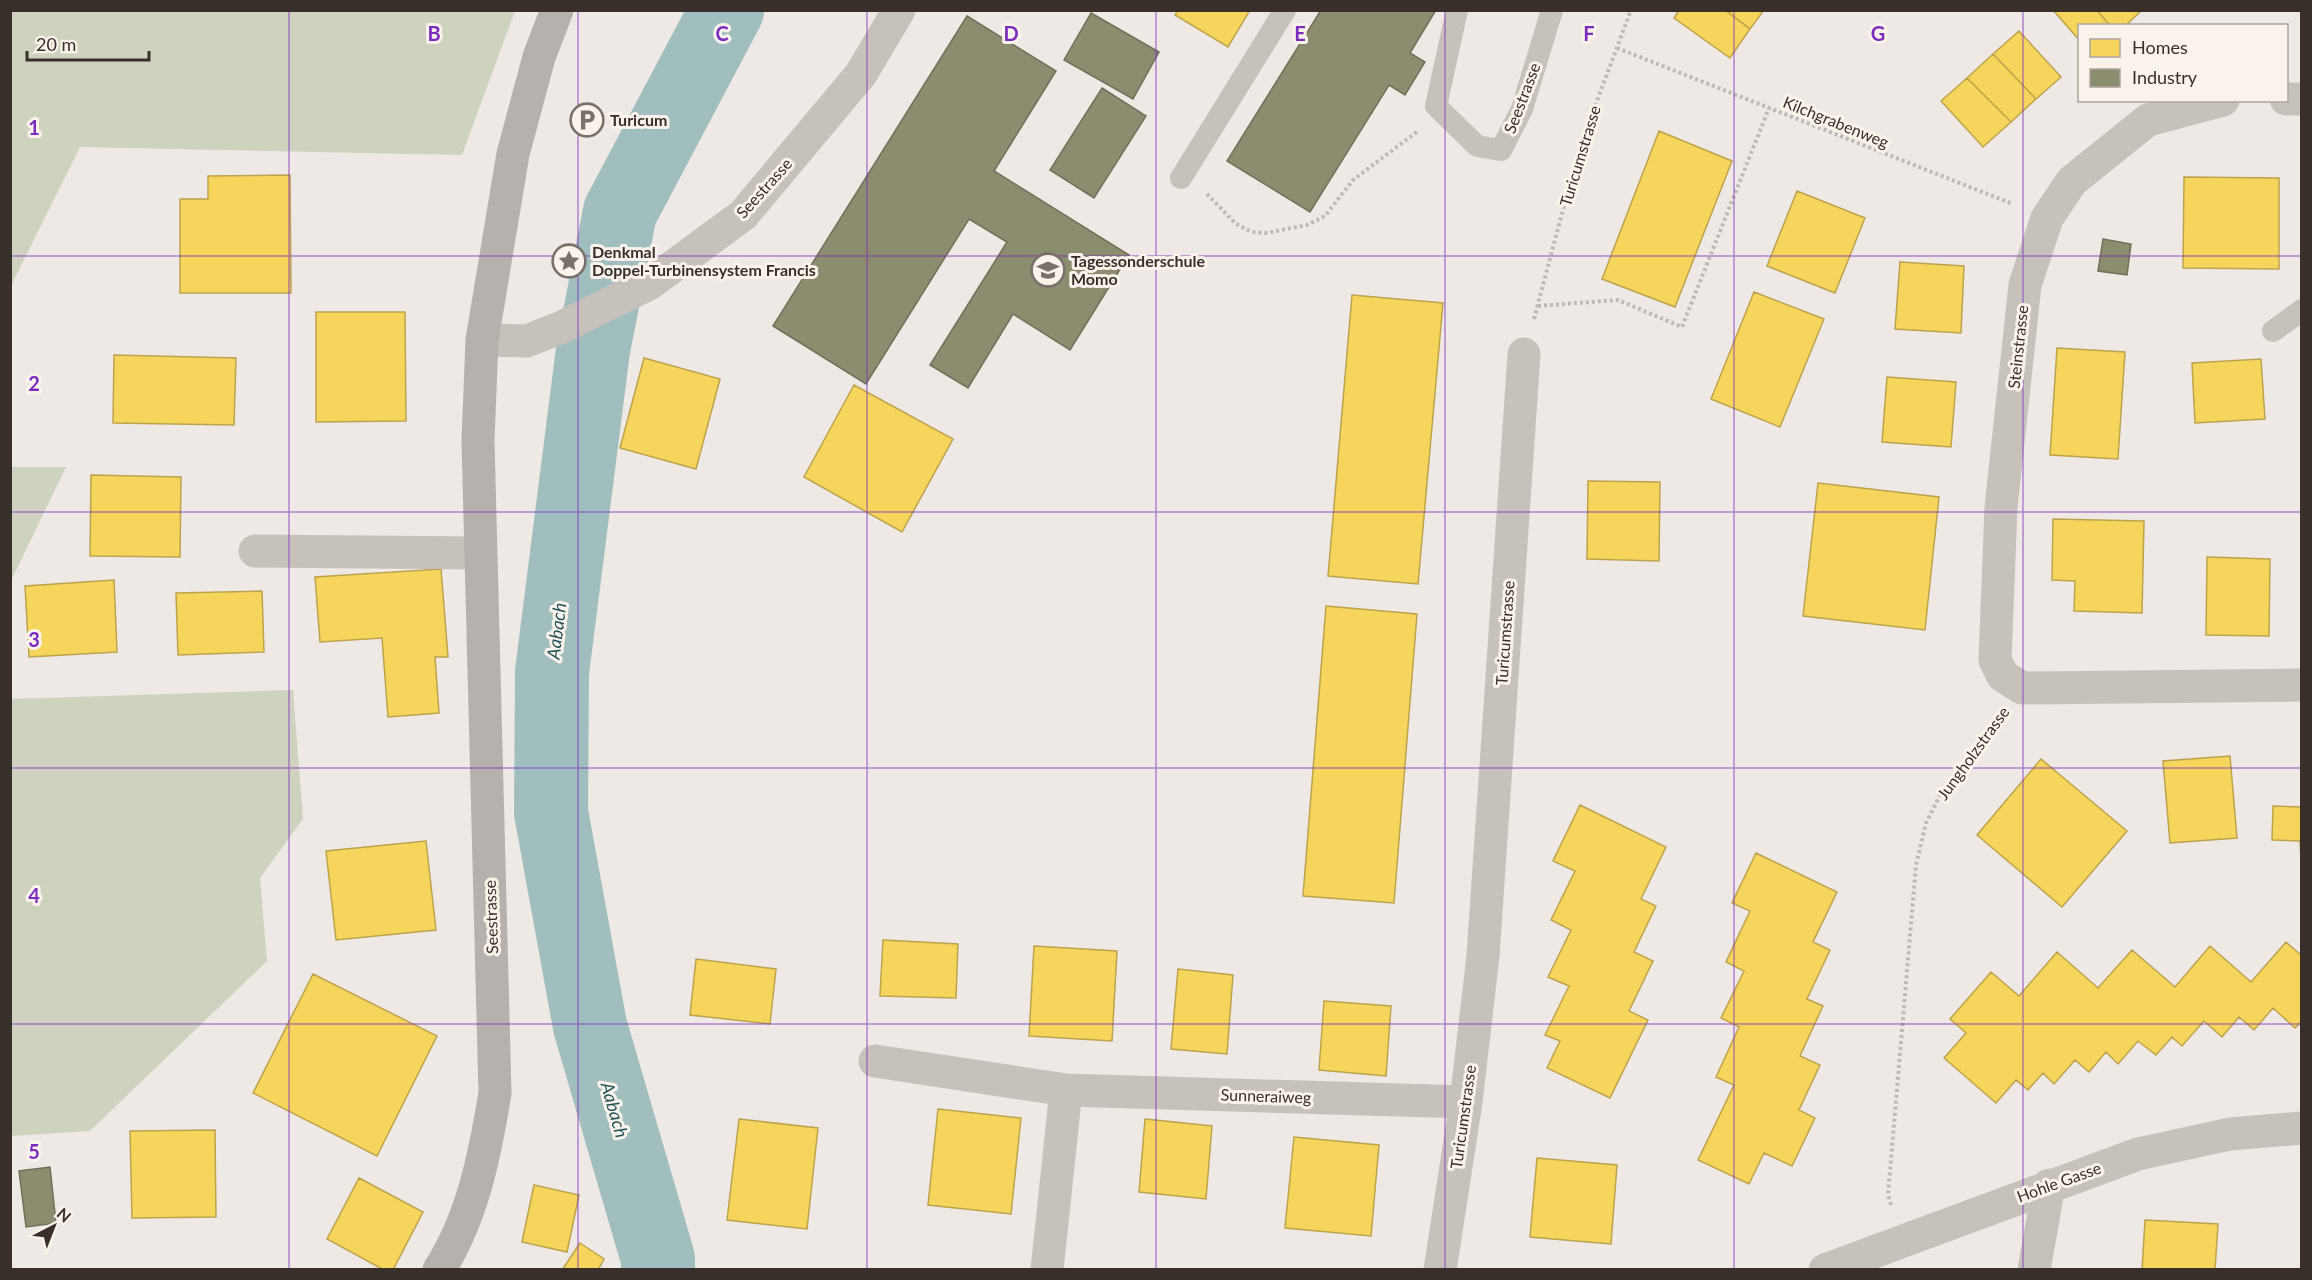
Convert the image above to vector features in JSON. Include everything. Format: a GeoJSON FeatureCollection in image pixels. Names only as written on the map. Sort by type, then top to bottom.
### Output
{"type":"FeatureCollection","features":[{"type":"Feature","properties":{"kind":"street","name":"Seestrasse"},"geometry":{"type":"LineString","coordinates":[[439,1269],[449,1255],[482,1169],[495,1093],[478,441],[482,340],[513,154],[539,57],[557,10]]}},
{"type":"Feature","properties":{"kind":"street","name":"Seestrasse"},"geometry":{"type":"LineString","coordinates":[[482,340],[527,341],[562,327],[650,284],[743,215],[861,74],[899,10]]}},
{"type":"Feature","properties":{"kind":"street","name":"Steinstrasse"},"geometry":{"type":"LineString","coordinates":[[2022,688],[2004,676],[1995,660],[2001,507],[2025,285],[2047,218],[2072,181],[2148,120],[2216,102]]}},
{"type":"Feature","properties":{"kind":"street","name":"Turicumstrasse"},"geometry":{"type":"LineString","coordinates":[[1440,1269],[1466,1102],[1483,956],[1524,354]]}},
{"type":"Feature","properties":{"kind":"street"},"geometry":{"type":"LineString","coordinates":[[255,551],[480,554]]}},
{"type":"Feature","properties":{"kind":"street"},"geometry":{"type":"LineString","coordinates":[[2022,688],[2301,685]]}},
{"type":"Feature","properties":{"kind":"street","name":"Sunneraiweg"},"geometry":{"type":"LineString","coordinates":[[875,1061],[1066,1090],[1466,1102]]}},
{"type":"Feature","properties":{"kind":"street"},"geometry":{"type":"LineString","coordinates":[[1047,1269],[1066,1090]]}},
{"type":"Feature","properties":{"kind":"street","name":"Hohle Gasse"},"geometry":{"type":"LineString","coordinates":[[1825,1269],[2138,1154],[2230,1134],[2301,1128]]}},
{"type":"Feature","properties":{"kind":"street"},"geometry":{"type":"LineString","coordinates":[[2034,1269],[2049,1185]]}},
{"type":"Feature","properties":{"kind":"lane"},"geometry":{"type":"LineString","coordinates":[[1181,178],[1284,10]]}},
{"type":"Feature","properties":{"kind":"lane"},"geometry":{"type":"LineString","coordinates":[[1443,113],[1436,106],[1457,10]]}},
{"type":"Feature","properties":{"kind":"lane","name":"Seestrasse"},"geometry":{"type":"LineString","coordinates":[[1443,113],[1477,146],[1501,150],[1522,109],[1552,10]]}},
{"type":"Feature","properties":{"kind":"lane"},"geometry":{"type":"LineString","coordinates":[[2273,331],[2301,310]]}},
{"type":"Feature","properties":{"kind":"path","name":"Turicumstrasse"},"geometry":{"type":"LineString","coordinates":[[1524,354],[1579,149],[1631,10]]}},
{"type":"Feature","properties":{"kind":"path","name":"Kilchgrabenweg"},"geometry":{"type":"LineString","coordinates":[[1617,48],[2047,218]]}},
{"type":"Feature","properties":{"kind":"path"},"geometry":{"type":"LineString","coordinates":[[1538,306],[1618,300],[1682,327],[1769,108]]}},
{"type":"Feature","properties":{"kind":"path"},"geometry":{"type":"LineString","coordinates":[[1181,178],[1201,189],[1236,224],[1252,232],[1266,233],[1307,225],[1325,216],[1353,180],[1443,113]]}},
{"type":"Feature","properties":{"kind":"path","name":"Jungholzstrasse"},"geometry":{"type":"LineString","coordinates":[[1902,1240],[1888,1195],[1916,865],[1926,823],[1941,791],[2022,688]]}},
{"type":"Feature","properties":{"kind":"green space"},"geometry":{"type":"Polygon","coordinates":[[[11,10],[515,11],[462,155],[80,147],[11,286],[11,10]]]}},
{"type":"Feature","properties":{"kind":"green space"},"geometry":{"type":"Polygon","coordinates":[[[10,467],[66,467],[11,581],[10,467]]]}},
{"type":"Feature","properties":{"kind":"green space"},"geometry":{"type":"Polygon","coordinates":[[[293,690],[303,819],[260,878],[267,961],[90,1131],[11,1136],[11,699],[293,690]]]}},
{"type":"Feature","properties":{"kind":"building: Homes"},"geometry":{"type":"Polygon","coordinates":[[[1178,10],[1250,10],[1228,47],[1175,15],[1178,10]]]}},
{"type":"Feature","properties":{"kind":"building: Homes"},"geometry":{"type":"Polygon","coordinates":[[[1679,10],[1725,10],[1750,29],[1730,58],[1674,18],[1679,10]]]}},
{"type":"Feature","properties":{"kind":"building: Homes"},"geometry":{"type":"Polygon","coordinates":[[[1725,10],[1764,10],[1750,29],[1725,10]]]}},
{"type":"Feature","properties":{"kind":"building: Homes"},"geometry":{"type":"Polygon","coordinates":[[[2053,10],[2097,10],[2108,24],[2078,24],[2078,39],[2053,10]]]}},
{"type":"Feature","properties":{"kind":"building: Homes"},"geometry":{"type":"Polygon","coordinates":[[[2097,10],[2142,10],[2127,24],[2108,24],[2097,10]]]}},
{"type":"Feature","properties":{"kind":"building: Homes"},"geometry":{"type":"Polygon","coordinates":[[[2019,31],[2061,77],[2036,99],[1993,54],[2019,31]]]}},
{"type":"Feature","properties":{"kind":"building: Homes"},"geometry":{"type":"Polygon","coordinates":[[[1993,54],[2036,99],[2011,122],[1967,78],[1993,54]]]}},
{"type":"Feature","properties":{"kind":"building: Homes"},"geometry":{"type":"Polygon","coordinates":[[[1967,78],[2011,122],[1983,147],[1941,101],[1967,78]]]}},
{"type":"Feature","properties":{"kind":"building: Homes"},"geometry":{"type":"Polygon","coordinates":[[[1659,131],[1732,161],[1675,307],[1602,279],[1659,131]]]}},
{"type":"Feature","properties":{"kind":"building: Homes"},"geometry":{"type":"Polygon","coordinates":[[[290,175],[291,293],[180,293],[180,199],[208,199],[208,176],[290,175]]]}},
{"type":"Feature","properties":{"kind":"building: Homes"},"geometry":{"type":"Polygon","coordinates":[[[2184,177],[2279,178],[2279,269],[2183,268],[2184,177]]]}},
{"type":"Feature","properties":{"kind":"building: Homes"},"geometry":{"type":"Polygon","coordinates":[[[1797,191],[1865,218],[1835,293],[1767,266],[1797,191]]]}},
{"type":"Feature","properties":{"kind":"building: Homes"},"geometry":{"type":"Polygon","coordinates":[[[1900,262],[1964,266],[1961,333],[1895,329],[1900,262]]]}},
{"type":"Feature","properties":{"kind":"building: Homes"},"geometry":{"type":"Polygon","coordinates":[[[1754,292],[1824,319],[1780,427],[1711,399],[1754,292]]]}},
{"type":"Feature","properties":{"kind":"building: Homes"},"geometry":{"type":"Polygon","coordinates":[[[1352,295],[1443,303],[1418,584],[1328,576],[1352,295]]]}},
{"type":"Feature","properties":{"kind":"building: Homes"},"geometry":{"type":"Polygon","coordinates":[[[316,312],[405,312],[406,421],[316,422],[316,312]]]}},
{"type":"Feature","properties":{"kind":"building: Homes"},"geometry":{"type":"Polygon","coordinates":[[[2057,348],[2125,352],[2118,459],[2050,455],[2057,348]]]}},
{"type":"Feature","properties":{"kind":"building: Homes"},"geometry":{"type":"Polygon","coordinates":[[[114,355],[236,358],[234,425],[113,423],[114,355]]]}},
{"type":"Feature","properties":{"kind":"building: Homes"},"geometry":{"type":"Polygon","coordinates":[[[644,358],[720,379],[696,469],[620,448],[644,358]]]}},
{"type":"Feature","properties":{"kind":"building: Homes"},"geometry":{"type":"Polygon","coordinates":[[[2261,359],[2265,419],[2195,423],[2192,363],[2261,359]]]}},
{"type":"Feature","properties":{"kind":"building: Homes"},"geometry":{"type":"Polygon","coordinates":[[[1887,377],[1956,382],[1951,447],[1882,442],[1887,377]]]}},
{"type":"Feature","properties":{"kind":"building: Homes"},"geometry":{"type":"Polygon","coordinates":[[[854,385],[953,439],[902,532],[804,477],[854,385]]]}},
{"type":"Feature","properties":{"kind":"building: Homes"},"geometry":{"type":"Polygon","coordinates":[[[91,475],[181,477],[180,557],[90,556],[91,475]]]}},
{"type":"Feature","properties":{"kind":"building: Homes"},"geometry":{"type":"Polygon","coordinates":[[[1588,481],[1660,482],[1659,561],[1587,559],[1588,481]]]}},
{"type":"Feature","properties":{"kind":"building: Homes"},"geometry":{"type":"Polygon","coordinates":[[[1818,483],[1939,497],[1925,630],[1803,616],[1818,483]]]}},
{"type":"Feature","properties":{"kind":"building: Homes"},"geometry":{"type":"Polygon","coordinates":[[[2053,519],[2144,521],[2142,613],[2074,611],[2075,581],[2052,580],[2053,519]]]}},
{"type":"Feature","properties":{"kind":"building: Homes"},"geometry":{"type":"Polygon","coordinates":[[[2207,557],[2270,559],[2269,636],[2206,635],[2207,557]]]}},
{"type":"Feature","properties":{"kind":"building: Homes"},"geometry":{"type":"Polygon","coordinates":[[[441,569],[448,657],[435,657],[439,713],[388,717],[382,638],[320,642],[315,577],[441,569]]]}},
{"type":"Feature","properties":{"kind":"building: Homes"},"geometry":{"type":"Polygon","coordinates":[[[114,580],[117,652],[29,657],[25,586],[114,580]]]}},
{"type":"Feature","properties":{"kind":"building: Homes"},"geometry":{"type":"Polygon","coordinates":[[[262,591],[264,652],[178,655],[176,593],[262,591]]]}},
{"type":"Feature","properties":{"kind":"building: Homes"},"geometry":{"type":"Polygon","coordinates":[[[1326,606],[1417,614],[1394,903],[1303,896],[1326,606]]]}},
{"type":"Feature","properties":{"kind":"building: Homes"},"geometry":{"type":"Polygon","coordinates":[[[2230,756],[2237,838],[2170,843],[2163,761],[2230,756]]]}},
{"type":"Feature","properties":{"kind":"building: Homes"},"geometry":{"type":"Polygon","coordinates":[[[2041,759],[2127,831],[2062,907],[1977,835],[2041,759]]]}},
{"type":"Feature","properties":{"kind":"building: Homes"},"geometry":{"type":"Polygon","coordinates":[[[1580,805],[1666,847],[1641,899],[1656,906],[1634,952],[1653,961],[1629,1011],[1648,1020],[1610,1098],[1547,1068],[1560,1041],[1545,1035],[1569,986],[1548,977],[1571,930],[1551,920],[1575,871],[1553,861],[1580,805]]]}},
{"type":"Feature","properties":{"kind":"building: Homes"},"geometry":{"type":"Polygon","coordinates":[[[2273,806],[2302,807],[2302,880],[2300,841],[2272,840],[2273,806]]]}},
{"type":"Feature","properties":{"kind":"building: Homes"},"geometry":{"type":"Polygon","coordinates":[[[426,841],[436,930],[336,940],[326,851],[426,841]]]}},
{"type":"Feature","properties":{"kind":"building: Homes"},"geometry":{"type":"Polygon","coordinates":[[[1756,853],[1837,892],[1813,942],[1830,950],[1807,999],[1823,1006],[1800,1056],[1820,1065],[1799,1110],[1815,1118],[1792,1166],[1764,1153],[1749,1184],[1698,1160],[1734,1085],[1716,1077],[1739,1027],[1721,1018],[1744,971],[1726,962],[1750,911],[1732,903],[1756,853]]]}},
{"type":"Feature","properties":{"kind":"building: Homes"},"geometry":{"type":"Polygon","coordinates":[[[883,940],[958,944],[956,998],[880,996],[883,940]]]}},
{"type":"Feature","properties":{"kind":"building: Homes"},"geometry":{"type":"Polygon","coordinates":[[[2286,942],[2302,956],[2302,1021],[2295,1028],[2273,1008],[2254,1030],[2239,1017],[2222,1037],[2204,1021],[2182,1046],[2172,1037],[2156,1055],[2138,1041],[2118,1064],[2106,1052],[2089,1072],[2075,1060],[2054,1084],[2043,1073],[2028,1090],[2016,1080],[1996,1103],[1944,1058],[1966,1033],[1950,1019],[1991,972],[2019,996],[2057,952],[2098,988],[2132,950],[2175,987],[2210,946],[2251,982],[2286,942]]]}},
{"type":"Feature","properties":{"kind":"building: Homes"},"geometry":{"type":"Polygon","coordinates":[[[1034,946],[1117,951],[1112,1041],[1029,1036],[1034,946]]]}},
{"type":"Feature","properties":{"kind":"building: Homes"},"geometry":{"type":"Polygon","coordinates":[[[696,959],[776,969],[770,1024],[690,1015],[696,959]]]}},
{"type":"Feature","properties":{"kind":"building: Homes"},"geometry":{"type":"Polygon","coordinates":[[[1178,969],[1233,975],[1227,1054],[1171,1049],[1178,969]]]}},
{"type":"Feature","properties":{"kind":"building: Homes"},"geometry":{"type":"Polygon","coordinates":[[[313,974],[437,1036],[377,1156],[253,1093],[313,974]]]}},
{"type":"Feature","properties":{"kind":"building: Homes"},"geometry":{"type":"Polygon","coordinates":[[[1324,1001],[1391,1006],[1386,1076],[1319,1070],[1324,1001]]]}},
{"type":"Feature","properties":{"kind":"building: Homes"},"geometry":{"type":"Polygon","coordinates":[[[938,1109],[1021,1118],[1011,1214],[928,1205],[938,1109]]]}},
{"type":"Feature","properties":{"kind":"building: Homes"},"geometry":{"type":"Polygon","coordinates":[[[739,1119],[818,1128],[807,1229],[727,1220],[739,1119]]]}},
{"type":"Feature","properties":{"kind":"building: Homes"},"geometry":{"type":"Polygon","coordinates":[[[1145,1119],[1212,1126],[1206,1199],[1139,1192],[1145,1119]]]}},
{"type":"Feature","properties":{"kind":"building: Homes"},"geometry":{"type":"Polygon","coordinates":[[[215,1130],[216,1217],[132,1218],[130,1131],[215,1130]]]}},
{"type":"Feature","properties":{"kind":"building: Homes"},"geometry":{"type":"Polygon","coordinates":[[[1294,1137],[1379,1145],[1371,1236],[1285,1228],[1294,1137]]]}},
{"type":"Feature","properties":{"kind":"building: Homes"},"geometry":{"type":"Polygon","coordinates":[[[1537,1158],[1617,1165],[1611,1244],[1530,1237],[1537,1158]]]}},
{"type":"Feature","properties":{"kind":"building: Homes"},"geometry":{"type":"Polygon","coordinates":[[[359,1178],[423,1212],[393,1270],[384,1270],[327,1239],[359,1178]]]}},
{"type":"Feature","properties":{"kind":"building: Homes"},"geometry":{"type":"Polygon","coordinates":[[[534,1185],[579,1195],[567,1252],[522,1242],[534,1185]]]}},
{"type":"Feature","properties":{"kind":"building: Homes"},"geometry":{"type":"Polygon","coordinates":[[[2145,1220],[2218,1224],[2215,1270],[2142,1270],[2145,1220]]]}},
{"type":"Feature","properties":{"kind":"building: Homes"},"geometry":{"type":"Polygon","coordinates":[[[580,1243],[604,1259],[598,1270],[562,1270],[580,1243]]]}},
{"type":"Feature","properties":{"kind":"building: Industry"},"geometry":{"type":"Polygon","coordinates":[[[1321,10],[1436,10],[1410,53],[1425,62],[1405,95],[1389,85],[1310,212],[1227,161],[1321,10]]]}},
{"type":"Feature","properties":{"kind":"building: Industry"},"geometry":{"type":"Polygon","coordinates":[[[1091,13],[1159,52],[1133,99],[1064,60],[1091,13]]]}},
{"type":"Feature","properties":{"kind":"building: Industry"},"geometry":{"type":"Polygon","coordinates":[[[967,16],[1056,71],[994,171],[1129,255],[1070,350],[1013,314],[968,388],[930,365],[1007,242],[969,219],[866,384],[773,326],[967,16]]]}},
{"type":"Feature","properties":{"kind":"building: Industry"},"geometry":{"type":"Polygon","coordinates":[[[1102,88],[1146,116],[1094,198],[1050,170],[1102,88]]]}},
{"type":"Feature","properties":{"kind":"building: Industry"},"geometry":{"type":"Polygon","coordinates":[[[2103,239],[2131,244],[2127,275],[2098,271],[2103,239]]]}},
{"type":"Feature","properties":{"kind":"building: Industry"},"geometry":{"type":"Polygon","coordinates":[[[50,1167],[56,1223],[26,1227],[19,1171],[50,1167]]]}},
{"type":"Feature","properties":{"kind":"waterway","name":"Aabach"},"geometry":{"type":"LineString","coordinates":[[658,1270],[658,1259],[590,1026],[551,812],[552,672],[593,350],[620,212],[727,10]]}},
{"type":"Feature","properties":{"kind":"place","name":"Turicum"},"geometry":{"type":"Point","coordinates":[587,120]}},
{"type":"Feature","properties":{"kind":"place","name":"Denkmal Doppel-Turbinensystem Francis"},"geometry":{"type":"Point","coordinates":[569,261]}},
{"type":"Feature","properties":{"kind":"place","name":"Tagessonderschule Momo"},"geometry":{"type":"Point","coordinates":[1048,270]}}]}
